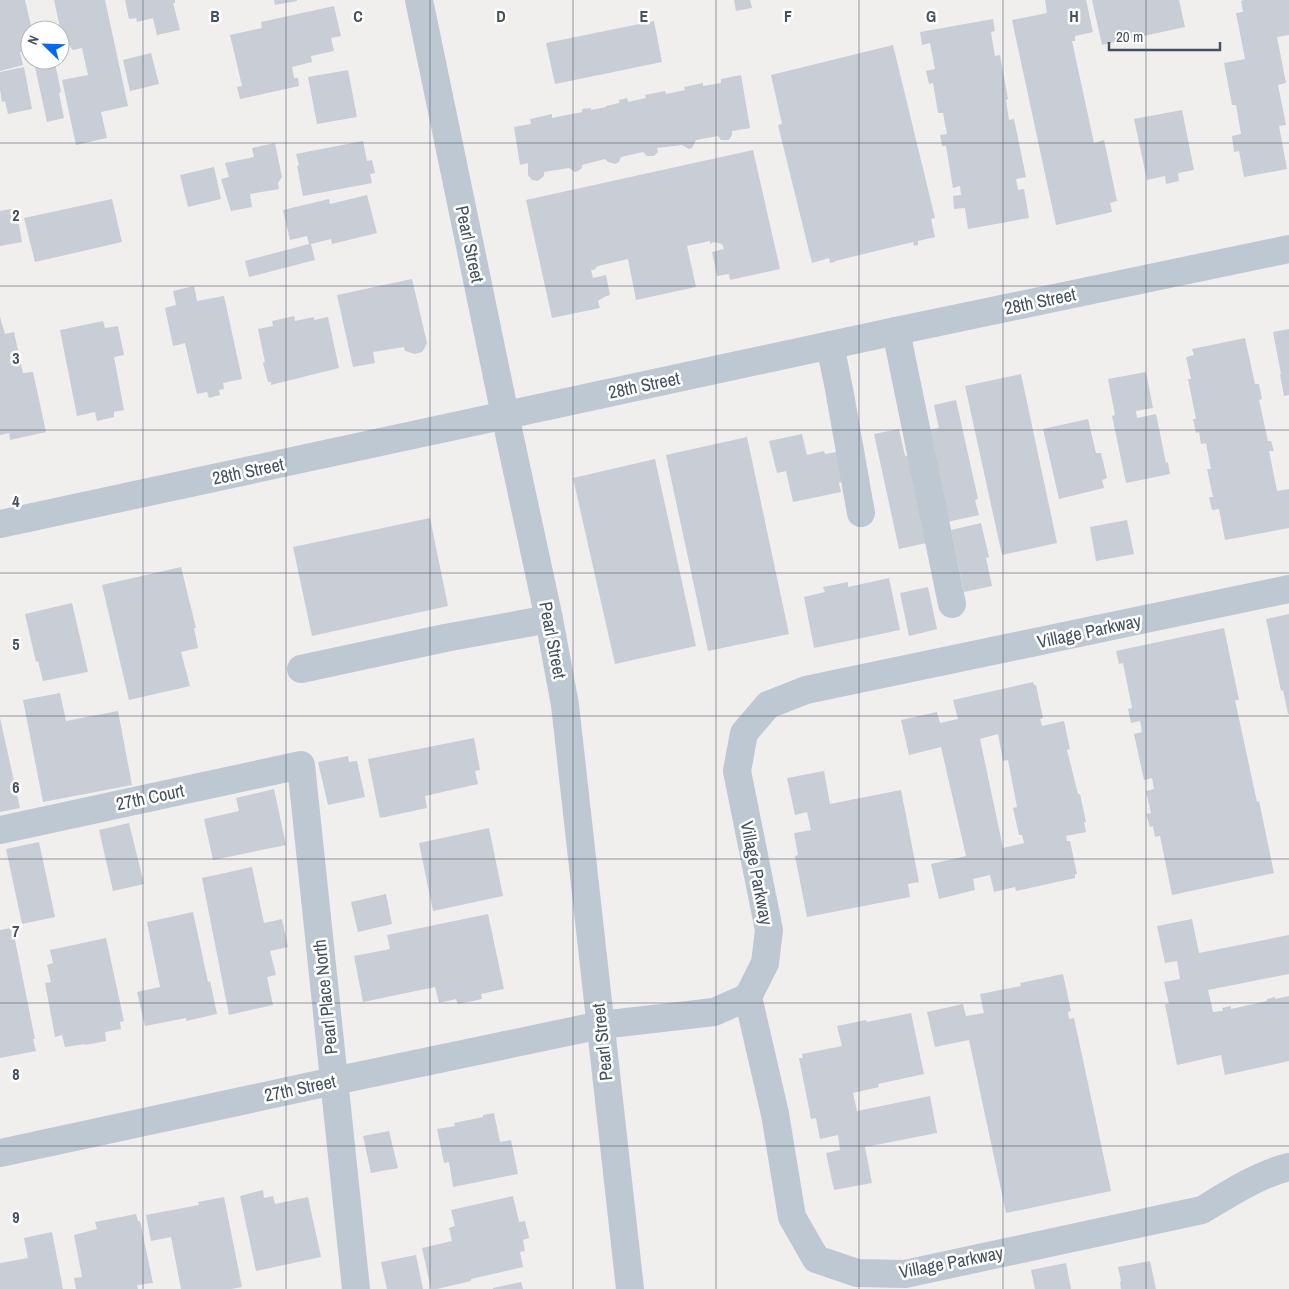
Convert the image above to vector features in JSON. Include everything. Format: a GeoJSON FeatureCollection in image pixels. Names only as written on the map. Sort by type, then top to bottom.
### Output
{"type":"FeatureCollection","features":[{"type":"Feature","properties":{"kind":"street","name":"Pearl Street"},"geometry":{"type":"LineString","coordinates":[[419,0],[549,618],[565,705],[630,1289]]}},
{"type":"Feature","properties":{"kind":"street","name":"28th Street"},"geometry":{"type":"LineString","coordinates":[[0,524],[830,345],[1289,249]]}},
{"type":"Feature","properties":{"kind":"street"},"geometry":{"type":"LineString","coordinates":[[896,331],[952,604]]}},
{"type":"Feature","properties":{"kind":"street"},"geometry":{"type":"LineString","coordinates":[[830,345],[861,512]]}},
{"type":"Feature","properties":{"kind":"street","name":"Village Parkway"},"geometry":{"type":"LineString","coordinates":[[1289,589],[806,690],[768,704],[744,733],[737,771],[770,930],[765,963],[748,997],[775,1114],[792,1217],[816,1259],[857,1273],[906,1282],[1202,1210],[1278,1169],[1289,1167]]}},
{"type":"Feature","properties":{"kind":"street"},"geometry":{"type":"LineString","coordinates":[[301,669],[549,618]]}},
{"type":"Feature","properties":{"kind":"street","name":"27th Court"},"geometry":{"type":"LineString","coordinates":[[0,830],[301,765]]}},
{"type":"Feature","properties":{"kind":"street","name":"Pearl Place North"},"geometry":{"type":"LineString","coordinates":[[301,765],[356,1289]]}},
{"type":"Feature","properties":{"kind":"street","name":"27th Street"},"geometry":{"type":"LineString","coordinates":[[0,1152],[601,1026],[714,1012],[748,997]]}},
{"type":"Feature","properties":{"kind":"building"},"geometry":{"type":"Polygon","coordinates":[[[0,0],[25,0],[30,20],[20,20],[20,66],[0,71],[0,0]]]}},
{"type":"Feature","properties":{"kind":"building"},"geometry":{"type":"Polygon","coordinates":[[[54,0],[105,0],[128,106],[101,112],[107,138],[76,145],[62,80],[88,75],[82,48],[73,50],[70,46],[70,20],[58,20],[54,0]]]}},
{"type":"Feature","properties":{"kind":"building"},"geometry":{"type":"Polygon","coordinates":[[[125,0],[175,0],[175,3],[173,3],[180,30],[157,35],[153,18],[137,22],[136,18],[129,19],[125,0]]]}},
{"type":"Feature","properties":{"kind":"building"},"geometry":{"type":"Polygon","coordinates":[[[274,0],[297,0],[297,1],[275,5],[274,0]]]}},
{"type":"Feature","properties":{"kind":"building"},"geometry":{"type":"Polygon","coordinates":[[[734,0],[750,0],[752,8],[736,11],[734,0]]]}},
{"type":"Feature","properties":{"kind":"building"},"geometry":{"type":"Polygon","coordinates":[[[1045,0],[1086,0],[1093,32],[1075,36],[1075,41],[1072,41],[1094,143],[1104,140],[1117,201],[1110,203],[1112,212],[1056,225],[1012,20],[1047,13],[1045,0]]]}},
{"type":"Feature","properties":{"kind":"building"},"geometry":{"type":"Polygon","coordinates":[[[1092,0],[1179,0],[1185,27],[1102,45],[1092,0]]]}},
{"type":"Feature","properties":{"kind":"building"},"geometry":{"type":"Polygon","coordinates":[[[1289,0],[1289,35],[1277,37],[1286,83],[1278,85],[1286,125],[1279,126],[1287,169],[1244,177],[1239,151],[1234,152],[1232,136],[1241,134],[1236,105],[1232,105],[1224,63],[1245,59],[1236,13],[1243,12],[1241,1],[1289,0]]]}},
{"type":"Feature","properties":{"kind":"building"},"geometry":{"type":"Polygon","coordinates":[[[334,6],[341,36],[331,38],[334,51],[311,56],[312,62],[292,67],[294,78],[298,78],[299,86],[240,99],[237,87],[242,86],[230,35],[262,28],[261,22],[334,6]]]}},
{"type":"Feature","properties":{"kind":"building"},"geometry":{"type":"Polygon","coordinates":[[[993,19],[995,31],[991,32],[995,56],[1000,55],[1008,99],[1006,100],[1009,120],[1014,119],[1026,177],[1016,179],[1018,190],[1024,189],[1029,218],[968,229],[965,208],[954,209],[953,196],[961,195],[960,186],[953,188],[946,146],[942,146],[940,135],[947,134],[943,113],[938,113],[933,83],[929,84],[926,71],[935,69],[930,43],[922,45],[920,32],[993,19]]]}},
{"type":"Feature","properties":{"kind":"building"},"geometry":{"type":"Polygon","coordinates":[[[654,21],[662,62],[555,84],[546,43],[654,21]]]}},
{"type":"Feature","properties":{"kind":"building"},"geometry":{"type":"Polygon","coordinates":[[[893,45],[935,218],[931,219],[935,237],[918,241],[918,245],[914,246],[913,242],[835,262],[830,263],[829,258],[812,263],[778,125],[782,124],[771,75],[893,45]]]}},
{"type":"Feature","properties":{"kind":"building"},"geometry":{"type":"Polygon","coordinates":[[[151,53],[159,84],[130,91],[123,60],[151,53]]]}},
{"type":"Feature","properties":{"kind":"building"},"geometry":{"type":"Polygon","coordinates":[[[20,68],[20,70],[25,70],[32,109],[8,114],[5,101],[2,102],[0,72],[20,68]]]}},
{"type":"Feature","properties":{"kind":"building"},"geometry":{"type":"Polygon","coordinates":[[[36,70],[56,70],[64,118],[47,122],[36,70]]]}},
{"type":"Feature","properties":{"kind":"building"},"geometry":{"type":"Polygon","coordinates":[[[348,70],[357,117],[317,124],[308,77],[348,70]]]}},
{"type":"Feature","properties":{"kind":"building"},"geometry":{"type":"Polygon","coordinates":[[[741,75],[750,128],[732,131],[729,140],[721,140],[718,136],[696,140],[692,148],[689,149],[682,145],[657,148],[658,152],[654,156],[647,156],[643,152],[621,157],[619,162],[615,164],[605,159],[582,165],[582,168],[575,172],[569,168],[544,172],[544,176],[538,181],[532,180],[528,175],[528,163],[520,165],[514,127],[531,124],[530,119],[552,114],[552,118],[582,112],[582,109],[591,108],[591,110],[606,107],[627,98],[628,102],[646,98],[645,95],[665,91],[666,94],[685,90],[684,87],[703,83],[703,86],[721,83],[721,79],[741,75]]]}},
{"type":"Feature","properties":{"kind":"building"},"geometry":{"type":"Polygon","coordinates":[[[1182,110],[1194,170],[1178,173],[1179,181],[1166,184],[1165,176],[1147,180],[1134,119],[1182,110]]]}},
{"type":"Feature","properties":{"kind":"building"},"geometry":{"type":"Polygon","coordinates":[[[363,141],[367,161],[372,160],[375,173],[370,174],[372,183],[303,196],[296,154],[363,141]]]}},
{"type":"Feature","properties":{"kind":"building"},"geometry":{"type":"Polygon","coordinates":[[[275,143],[282,177],[278,183],[279,189],[250,194],[252,207],[231,211],[221,179],[229,177],[225,163],[254,157],[252,148],[275,143]]]}},
{"type":"Feature","properties":{"kind":"building"},"geometry":{"type":"Polygon","coordinates":[[[753,150],[780,269],[730,280],[729,274],[717,276],[712,252],[724,249],[722,244],[714,242],[710,244],[710,241],[687,246],[696,287],[636,300],[628,259],[598,266],[591,270],[593,278],[606,275],[610,295],[598,301],[600,308],[552,318],[526,200],[753,150]]]}},
{"type":"Feature","properties":{"kind":"building"},"geometry":{"type":"Polygon","coordinates":[[[214,167],[221,199],[188,207],[180,175],[214,167]]]}},
{"type":"Feature","properties":{"kind":"building"},"geometry":{"type":"Polygon","coordinates":[[[367,195],[377,233],[332,244],[331,239],[311,244],[315,260],[249,277],[245,261],[309,244],[307,236],[290,240],[283,210],[329,199],[330,204],[367,195]]]}},
{"type":"Feature","properties":{"kind":"building"},"geometry":{"type":"Polygon","coordinates":[[[112,199],[122,242],[35,262],[24,218],[112,199]]]}},
{"type":"Feature","properties":{"kind":"building"},"geometry":{"type":"Polygon","coordinates":[[[16,208],[22,242],[0,246],[0,211],[16,208]]]}},
{"type":"Feature","properties":{"kind":"building"},"geometry":{"type":"Polygon","coordinates":[[[412,279],[427,343],[422,352],[415,354],[405,351],[404,347],[373,352],[375,363],[353,367],[337,295],[412,279]]]}},
{"type":"Feature","properties":{"kind":"building"},"geometry":{"type":"Polygon","coordinates":[[[194,286],[197,301],[224,296],[242,379],[223,383],[224,389],[219,390],[220,395],[209,398],[207,392],[197,394],[185,343],[173,346],[165,308],[176,305],[173,291],[194,286]]]}},
{"type":"Feature","properties":{"kind":"building"},"geometry":{"type":"Polygon","coordinates":[[[294,316],[295,321],[314,317],[314,320],[328,317],[339,368],[271,385],[271,382],[268,382],[263,363],[265,362],[258,329],[273,326],[272,321],[294,316]]]}},
{"type":"Feature","properties":{"kind":"building"},"geometry":{"type":"Polygon","coordinates":[[[0,317],[5,334],[14,332],[23,373],[33,372],[46,432],[10,440],[9,433],[0,435],[0,317]]]}},
{"type":"Feature","properties":{"kind":"building"},"geometry":{"type":"Polygon","coordinates":[[[103,321],[105,328],[118,326],[124,355],[114,357],[124,410],[114,412],[114,417],[97,421],[95,412],[77,416],[60,330],[103,321]]]}},
{"type":"Feature","properties":{"kind":"building"},"geometry":{"type":"Polygon","coordinates":[[[1289,329],[1289,395],[1284,396],[1273,332],[1289,329]]]}},
{"type":"Feature","properties":{"kind":"building"},"geometry":{"type":"Polygon","coordinates":[[[1245,338],[1255,384],[1259,384],[1262,399],[1259,400],[1268,441],[1271,441],[1274,451],[1269,451],[1277,491],[1289,489],[1289,528],[1225,540],[1219,509],[1212,510],[1209,497],[1213,497],[1207,469],[1211,469],[1206,443],[1201,444],[1199,432],[1196,433],[1193,419],[1196,419],[1188,379],[1191,379],[1186,357],[1194,355],[1192,349],[1245,338]]]}},
{"type":"Feature","properties":{"kind":"building"},"geometry":{"type":"Polygon","coordinates":[[[1146,372],[1153,408],[1136,411],[1137,418],[1156,414],[1170,474],[1126,483],[1112,416],[1115,415],[1108,379],[1146,372]]]}},
{"type":"Feature","properties":{"kind":"building"},"geometry":{"type":"Polygon","coordinates":[[[1021,374],[1057,543],[1002,555],[965,386],[1021,374]]]}},
{"type":"Feature","properties":{"kind":"building"},"geometry":{"type":"Polygon","coordinates":[[[956,400],[978,499],[975,500],[979,515],[947,522],[927,430],[939,428],[934,405],[956,400]]]}},
{"type":"Feature","properties":{"kind":"building"},"geometry":{"type":"Polygon","coordinates":[[[1088,419],[1096,453],[1101,453],[1107,478],[1102,480],[1104,488],[1059,499],[1043,429],[1088,419]]]}},
{"type":"Feature","properties":{"kind":"building"},"geometry":{"type":"Polygon","coordinates":[[[899,429],[905,456],[914,454],[927,516],[920,517],[926,543],[899,549],[874,434],[899,429]]]}},
{"type":"Feature","properties":{"kind":"building"},"geometry":{"type":"Polygon","coordinates":[[[802,434],[807,455],[824,451],[825,454],[837,452],[844,482],[839,483],[841,492],[793,502],[786,471],[777,473],[769,441],[802,434]]]}},
{"type":"Feature","properties":{"kind":"building"},"geometry":{"type":"Polygon","coordinates":[[[747,437],[789,634],[708,651],[666,455],[747,437]]]}},
{"type":"Feature","properties":{"kind":"building"},"geometry":{"type":"Polygon","coordinates":[[[655,459],[696,646],[615,664],[573,478],[655,459]]]}},
{"type":"Feature","properties":{"kind":"building"},"geometry":{"type":"Polygon","coordinates":[[[430,518],[448,606],[312,636],[293,547],[430,518]]]}},
{"type":"Feature","properties":{"kind":"building"},"geometry":{"type":"Polygon","coordinates":[[[1127,520],[1134,554],[1096,561],[1090,527],[1127,520]]]}},
{"type":"Feature","properties":{"kind":"building"},"geometry":{"type":"Polygon","coordinates":[[[981,523],[989,557],[986,558],[992,586],[964,592],[951,530],[981,523]]]}},
{"type":"Feature","properties":{"kind":"building"},"geometry":{"type":"Polygon","coordinates":[[[181,567],[196,628],[194,628],[198,648],[181,652],[190,686],[129,700],[102,585],[181,567]]]}},
{"type":"Feature","properties":{"kind":"building"},"geometry":{"type":"Polygon","coordinates":[[[889,578],[900,630],[814,648],[804,597],[825,592],[823,587],[848,582],[848,587],[889,578]]]}},
{"type":"Feature","properties":{"kind":"building"},"geometry":{"type":"Polygon","coordinates":[[[928,587],[937,629],[909,636],[900,593],[928,587]]]}},
{"type":"Feature","properties":{"kind":"building"},"geometry":{"type":"Polygon","coordinates":[[[72,603],[88,672],[43,681],[38,661],[36,662],[25,614],[72,603]]]}},
{"type":"Feature","properties":{"kind":"building"},"geometry":{"type":"Polygon","coordinates":[[[1289,614],[1288,714],[1283,690],[1281,691],[1266,619],[1289,614]]]}},
{"type":"Feature","properties":{"kind":"building"},"geometry":{"type":"Polygon","coordinates":[[[1224,628],[1239,700],[1235,700],[1274,873],[1172,895],[1160,836],[1155,837],[1153,826],[1150,827],[1146,814],[1151,813],[1146,791],[1154,789],[1152,778],[1144,780],[1134,734],[1142,732],[1140,721],[1131,723],[1128,709],[1132,708],[1123,663],[1119,664],[1116,651],[1224,628]]]}},
{"type":"Feature","properties":{"kind":"building"},"geometry":{"type":"Polygon","coordinates":[[[1033,682],[1036,685],[1043,718],[1040,719],[1042,726],[1064,721],[1070,749],[1067,750],[1086,822],[1084,822],[1086,832],[1066,836],[1067,841],[1070,841],[1077,874],[1075,874],[1075,878],[1016,891],[1015,887],[994,892],[990,875],[973,879],[975,890],[939,899],[931,864],[966,856],[941,747],[909,755],[901,720],[937,712],[940,723],[958,719],[953,700],[1033,682]],[[998,734],[980,739],[1003,848],[1024,843],[1022,835],[1019,835],[1013,808],[1017,807],[1008,760],[1003,761],[998,734]]]}},
{"type":"Feature","properties":{"kind":"building"},"geometry":{"type":"Polygon","coordinates":[[[60,693],[66,721],[118,711],[132,785],[43,802],[23,700],[60,693]]]}},
{"type":"Feature","properties":{"kind":"building"},"geometry":{"type":"Polygon","coordinates":[[[0,718],[20,808],[0,812],[0,718]]]}},
{"type":"Feature","properties":{"kind":"building"},"geometry":{"type":"Polygon","coordinates":[[[474,738],[480,770],[475,771],[478,784],[425,796],[427,808],[380,818],[368,759],[474,738]]]}},
{"type":"Feature","properties":{"kind":"building"},"geometry":{"type":"Polygon","coordinates":[[[348,756],[349,762],[357,761],[365,797],[328,805],[318,762],[348,756]]]}},
{"type":"Feature","properties":{"kind":"building"},"geometry":{"type":"Polygon","coordinates":[[[824,771],[830,804],[901,790],[919,882],[908,884],[910,897],[807,917],[795,856],[798,855],[794,833],[811,830],[807,812],[795,815],[787,778],[824,771]]]}},
{"type":"Feature","properties":{"kind":"building"},"geometry":{"type":"Polygon","coordinates":[[[274,789],[286,845],[213,860],[204,819],[239,811],[236,798],[274,789]]]}},
{"type":"Feature","properties":{"kind":"building"},"geometry":{"type":"Polygon","coordinates":[[[129,823],[144,884],[113,891],[99,830],[129,823]]]}},
{"type":"Feature","properties":{"kind":"building"},"geometry":{"type":"Polygon","coordinates":[[[489,828],[503,896],[433,911],[419,843],[489,828]]]}},
{"type":"Feature","properties":{"kind":"building"},"geometry":{"type":"Polygon","coordinates":[[[39,842],[55,917],[22,924],[6,849],[39,842]]]}},
{"type":"Feature","properties":{"kind":"building"},"geometry":{"type":"Polygon","coordinates":[[[252,867],[264,923],[282,919],[288,947],[270,951],[276,975],[267,977],[273,1005],[229,1015],[202,878],[252,867]]]}},
{"type":"Feature","properties":{"kind":"building"},"geometry":{"type":"Polygon","coordinates":[[[386,894],[392,924],[358,932],[351,902],[386,894]]]}},
{"type":"Feature","properties":{"kind":"building"},"geometry":{"type":"Polygon","coordinates":[[[193,912],[217,1014],[186,1021],[186,1018],[145,1026],[137,992],[160,987],[147,922],[193,912]]]}},
{"type":"Feature","properties":{"kind":"building"},"geometry":{"type":"Polygon","coordinates":[[[488,914],[504,989],[481,994],[482,999],[458,1004],[456,999],[439,1003],[435,987],[363,1002],[354,956],[390,949],[387,935],[488,914]]]}},
{"type":"Feature","properties":{"kind":"building"},"geometry":{"type":"Polygon","coordinates":[[[1192,919],[1199,953],[1289,935],[1289,974],[1208,990],[1213,1012],[1223,1011],[1222,1008],[1231,1006],[1231,1009],[1267,1001],[1267,999],[1275,997],[1275,999],[1289,996],[1289,1061],[1225,1075],[1221,1055],[1177,1065],[1165,1004],[1169,1004],[1164,982],[1180,979],[1177,961],[1165,963],[1157,926],[1192,919]]]}},
{"type":"Feature","properties":{"kind":"building"},"geometry":{"type":"Polygon","coordinates":[[[11,928],[12,935],[14,935],[36,1051],[0,1058],[0,930],[11,928]]]}},
{"type":"Feature","properties":{"kind":"building"},"geometry":{"type":"Polygon","coordinates":[[[106,938],[124,1021],[120,1022],[121,1029],[105,1032],[106,1041],[65,1047],[62,1035],[55,1037],[45,983],[51,982],[47,965],[53,963],[50,950],[106,938]]]}},
{"type":"Feature","properties":{"kind":"building"},"geometry":{"type":"Polygon","coordinates":[[[1063,974],[1071,1011],[1068,1012],[1069,1019],[1074,1018],[1111,1191],[1006,1213],[969,1040],[935,1047],[927,1012],[963,1004],[966,1016],[984,1013],[980,994],[1021,986],[1020,983],[1063,974]]]}},
{"type":"Feature","properties":{"kind":"building"},"geometry":{"type":"Polygon","coordinates":[[[911,1013],[924,1074],[878,1084],[879,1087],[853,1093],[857,1111],[930,1096],[937,1133],[865,1147],[872,1183],[834,1190],[826,1153],[840,1150],[838,1135],[820,1139],[816,1118],[811,1119],[799,1058],[803,1058],[802,1054],[842,1046],[837,1026],[911,1013]]]}},
{"type":"Feature","properties":{"kind":"building"},"geometry":{"type":"Polygon","coordinates":[[[494,1113],[500,1142],[511,1140],[518,1174],[453,1187],[449,1162],[444,1163],[437,1129],[455,1126],[454,1123],[494,1113]]]}},
{"type":"Feature","properties":{"kind":"building"},"geometry":{"type":"Polygon","coordinates":[[[389,1131],[398,1168],[371,1173],[363,1136],[389,1131]]]}},
{"type":"Feature","properties":{"kind":"building"},"geometry":{"type":"Polygon","coordinates":[[[263,1190],[264,1198],[273,1196],[275,1204],[308,1197],[321,1257],[256,1271],[240,1196],[263,1190]]]}},
{"type":"Feature","properties":{"kind":"building"},"geometry":{"type":"Polygon","coordinates":[[[513,1196],[519,1222],[525,1221],[529,1238],[523,1240],[525,1251],[520,1252],[523,1267],[471,1279],[471,1281],[431,1289],[422,1248],[452,1241],[449,1228],[455,1226],[451,1210],[513,1196]]]}},
{"type":"Feature","properties":{"kind":"building"},"geometry":{"type":"Polygon","coordinates":[[[224,1197],[242,1287],[231,1289],[181,1289],[171,1237],[151,1241],[146,1215],[199,1205],[198,1202],[224,1197]]]}},
{"type":"Feature","properties":{"kind":"building"},"geometry":{"type":"Polygon","coordinates":[[[136,1214],[138,1221],[140,1221],[153,1283],[137,1285],[138,1289],[76,1289],[74,1278],[82,1277],[74,1235],[97,1229],[95,1222],[136,1214]]]}},
{"type":"Feature","properties":{"kind":"building"},"geometry":{"type":"Polygon","coordinates":[[[52,1232],[63,1289],[0,1289],[0,1263],[28,1258],[24,1238],[52,1232]]]}},
{"type":"Feature","properties":{"kind":"building"},"geometry":{"type":"Polygon","coordinates":[[[416,1255],[423,1289],[387,1289],[381,1262],[416,1255]]]}},
{"type":"Feature","properties":{"kind":"building"},"geometry":{"type":"Polygon","coordinates":[[[1150,1261],[1156,1289],[1121,1289],[1118,1267],[1150,1261]]]}},
{"type":"Feature","properties":{"kind":"building"},"geometry":{"type":"Polygon","coordinates":[[[1066,1263],[1071,1289],[1035,1289],[1031,1270],[1066,1263]]]}},
{"type":"Feature","properties":{"kind":"building"},"geometry":{"type":"Polygon","coordinates":[[[521,1282],[523,1289],[493,1289],[493,1288],[521,1282]]]}}]}
